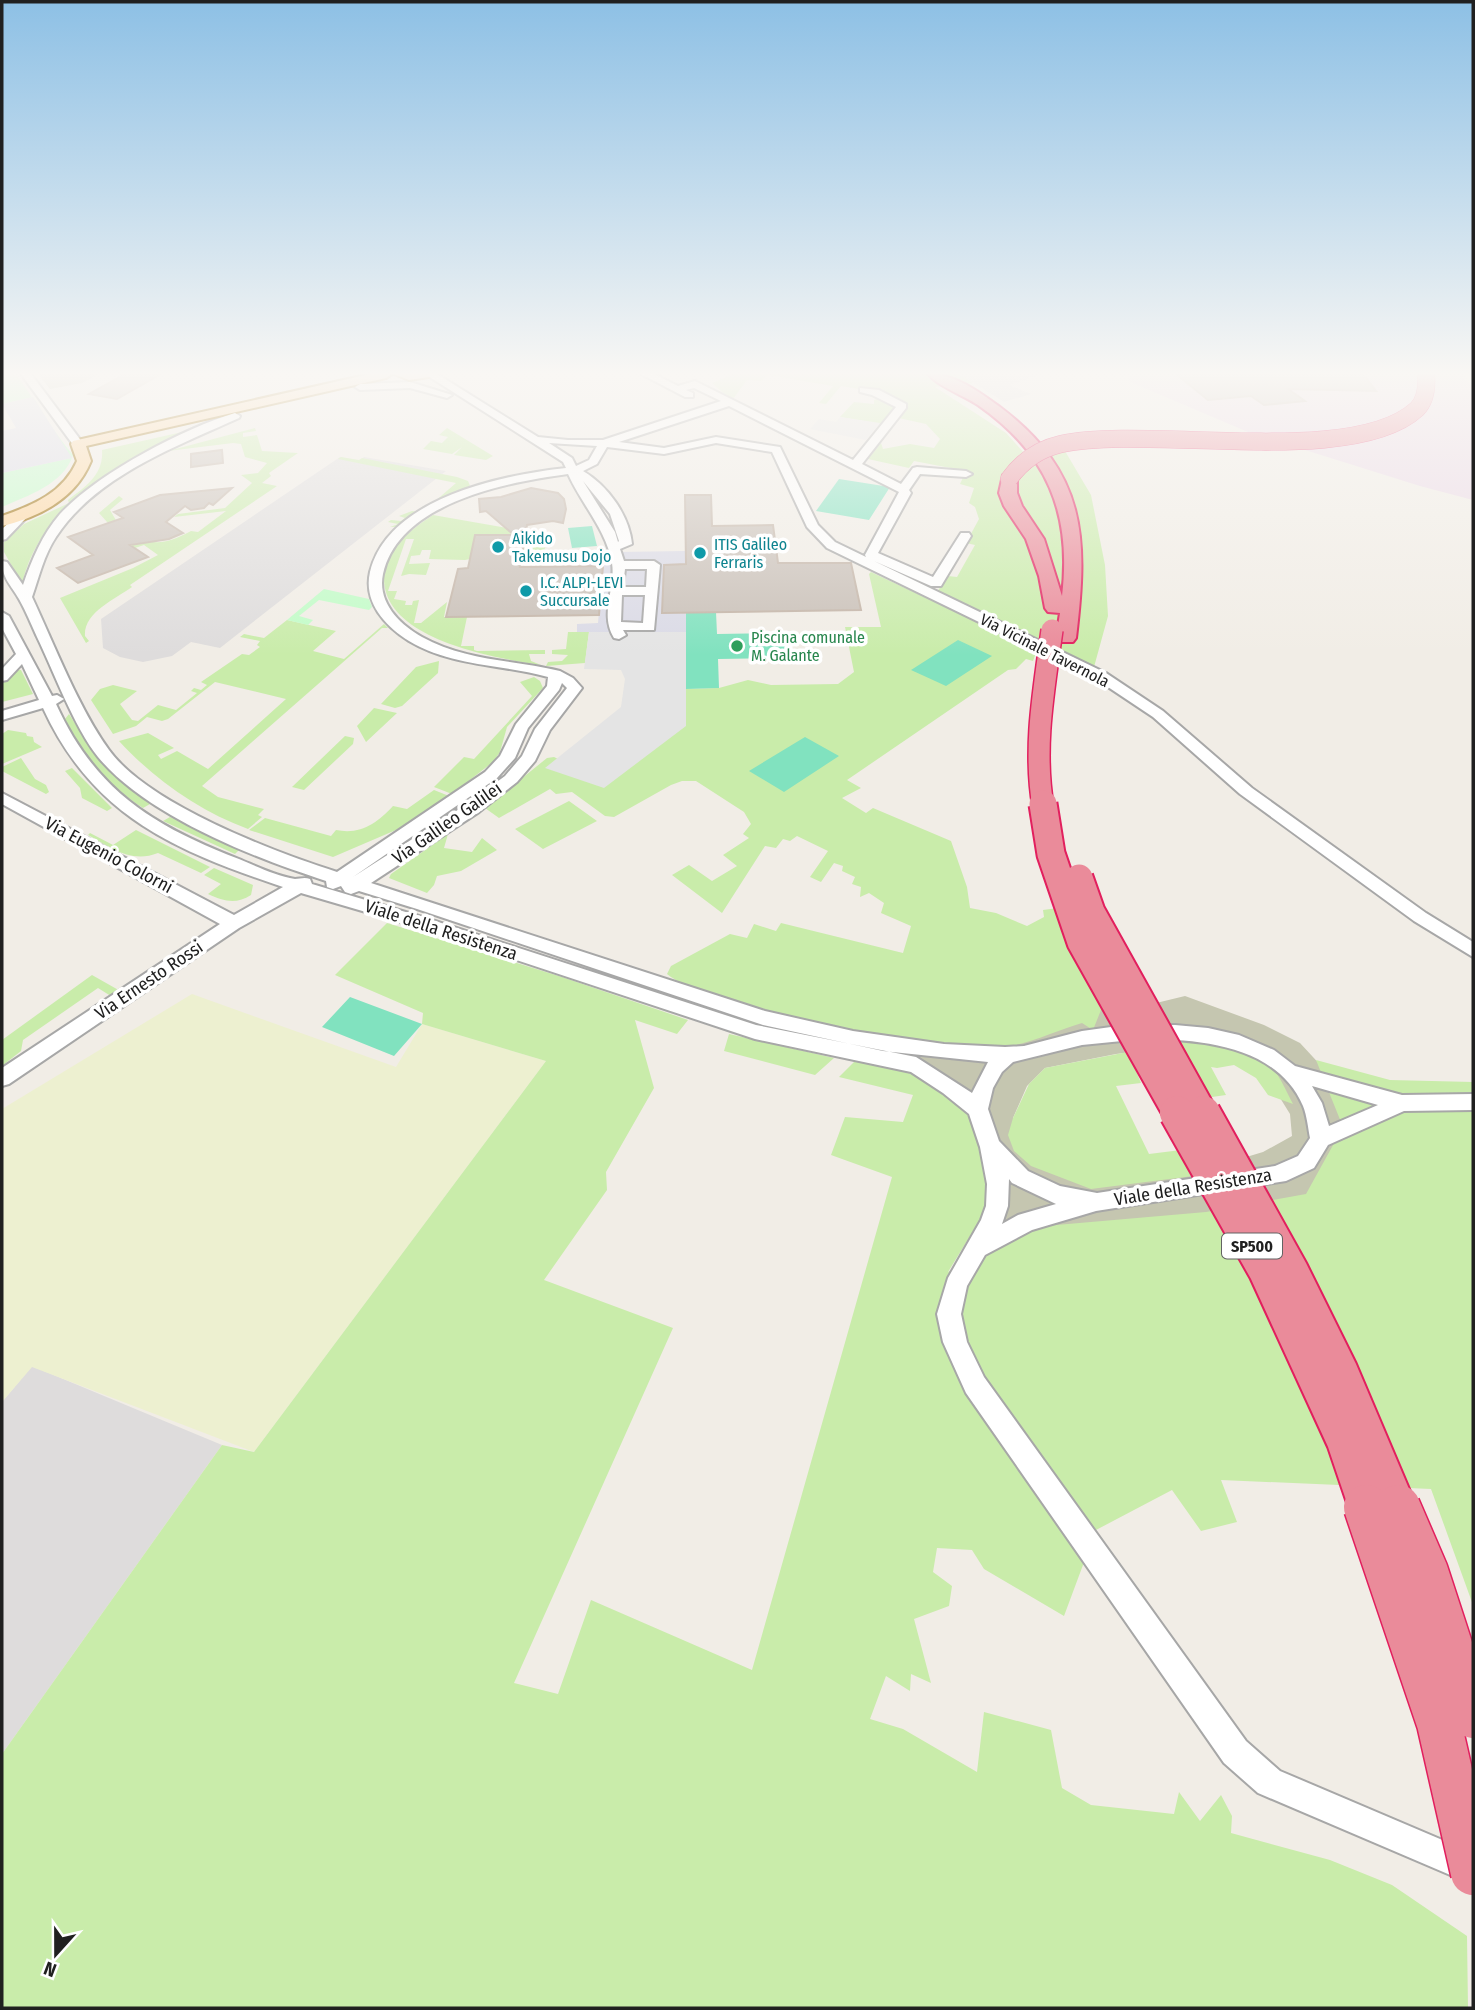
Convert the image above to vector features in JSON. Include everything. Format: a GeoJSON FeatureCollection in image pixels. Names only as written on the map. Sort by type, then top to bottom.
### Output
{"type":"FeatureCollection","features":[{"type":"Feature","properties":{"kind":"highway"},"geometry":{"type":"LineString","coordinates":[[1016,468],[1009,479],[1008,493],[1013,506],[1035,539],[1048,576],[1057,625]]}},
{"type":"Feature","properties":{"kind":"highway","name":"SP500"},"geometry":{"type":"LineString","coordinates":[[1037,468],[1055,506],[1060,538],[1057,776],[1070,855],[1087,900],[1291,1271],[1340,1370],[1426,1572],[1473,1716]]}},
{"type":"Feature","properties":{"kind":"highway","name":"SP500"},"geometry":{"type":"LineString","coordinates":[[1050,468],[1068,506],[1074,539],[1072,592],[1057,625],[1041,706],[1038,775],[1056,867],[1082,942],[1266,1271],[1344,1441],[1439,1723],[1473,1871]]}},
{"type":"Feature","properties":{"kind":"main road"},"geometry":{"type":"LineString","coordinates":[[2,521],[48,502],[72,485],[82,468]]}},
{"type":"Feature","properties":{"kind":"street"},"geometry":{"type":"LineString","coordinates":[[25,597],[43,551],[59,525],[94,492],[127,468]]}},
{"type":"Feature","properties":{"kind":"street"},"geometry":{"type":"LineString","coordinates":[[542,474],[548,468]]}},
{"type":"Feature","properties":{"kind":"street"},"geometry":{"type":"LineString","coordinates":[[562,468],[575,476]]}},
{"type":"Feature","properties":{"kind":"street"},"geometry":{"type":"LineString","coordinates":[[571,468],[609,532],[614,546],[619,565],[616,591],[617,631],[649,627],[654,565],[619,565]]}},
{"type":"Feature","properties":{"kind":"street"},"geometry":{"type":"LineString","coordinates":[[542,474],[575,476],[586,468]]}},
{"type":"Feature","properties":{"kind":"street","name":"Via Vicinale Tavernola"},"geometry":{"type":"LineString","coordinates":[[785,468],[813,527],[831,545],[1101,676],[1158,714],[1246,791],[1420,917],[1473,951]]}},
{"type":"Feature","properties":{"kind":"street"},"geometry":{"type":"LineString","coordinates":[[862,468],[903,490]]}},
{"type":"Feature","properties":{"kind":"street"},"geometry":{"type":"LineString","coordinates":[[870,468],[965,474]]}},
{"type":"Feature","properties":{"kind":"street"},"geometry":{"type":"LineString","coordinates":[[905,471],[905,493],[871,556],[936,583],[965,536]]}},
{"type":"Feature","properties":{"kind":"street","name":"Via Galileo Galilei"},"geometry":{"type":"LineString","coordinates":[[339,888],[473,808],[511,779],[529,758],[543,729],[575,691],[572,682],[555,674],[485,663],[440,650],[392,622],[381,609],[373,587],[379,561],[413,522],[435,508],[493,484],[542,474]]}},
{"type":"Feature","properties":{"kind":"street"},"geometry":{"type":"LineString","coordinates":[[2,536],[24,513]]}},
{"type":"Feature","properties":{"kind":"street"},"geometry":{"type":"LineString","coordinates":[[2,565],[25,597],[71,694],[103,753],[127,777],[176,810],[250,847],[300,876]]}},
{"type":"Feature","properties":{"kind":"street"},"geometry":{"type":"LineString","coordinates":[[616,591],[652,591]]}},
{"type":"Feature","properties":{"kind":"street"},"geometry":{"type":"LineString","coordinates":[[2,615],[46,699],[61,735],[98,783],[119,802],[150,822],[240,865],[300,876]]}},
{"type":"Feature","properties":{"kind":"street"},"geometry":{"type":"LineString","coordinates":[[2,677],[22,656]]}},
{"type":"Feature","properties":{"kind":"street"},"geometry":{"type":"LineString","coordinates":[[2,704],[71,694]]}},
{"type":"Feature","properties":{"kind":"street"},"geometry":{"type":"LineString","coordinates":[[2,717],[46,699]]}},
{"type":"Feature","properties":{"kind":"street"},"geometry":{"type":"LineString","coordinates":[[2,717],[31,719],[44,723],[61,735]]}},
{"type":"Feature","properties":{"kind":"street","name":"Via Eugenio Colorni"},"geometry":{"type":"LineString","coordinates":[[2,798],[216,912],[239,920]]}},
{"type":"Feature","properties":{"kind":"street","name":"Via Ernesto Rossi"},"geometry":{"type":"LineString","coordinates":[[2,1078],[239,920],[300,876],[339,888]]}},
{"type":"Feature","properties":{"kind":"street","name":"Viale della Resistenza"},"geometry":{"type":"LineString","coordinates":[[339,888],[763,1018],[867,1041],[1008,1055],[1084,1038],[1165,1030],[1218,1036],[1258,1051],[1289,1072],[1310,1099],[1321,1139],[1306,1162],[1278,1175],[1097,1202],[1056,1195],[1020,1177],[990,1144],[978,1109],[916,1065],[755,1032],[339,888]]}},
{"type":"Feature","properties":{"kind":"street"},"geometry":{"type":"LineString","coordinates":[[978,1109],[983,1088],[995,1068],[1008,1055]]}},
{"type":"Feature","properties":{"kind":"street"},"geometry":{"type":"LineString","coordinates":[[1289,1072],[1402,1103],[1473,1102]]}},
{"type":"Feature","properties":{"kind":"street"},"geometry":{"type":"LineString","coordinates":[[1321,1139],[1402,1103]]}},
{"type":"Feature","properties":{"kind":"street"},"geometry":{"type":"LineString","coordinates":[[990,1144],[996,1162],[997,1205],[988,1229],[956,1284],[949,1314],[954,1340],[975,1385],[1235,1752],[1269,1782],[1473,1871]]}},
{"type":"Feature","properties":{"kind":"street"},"geometry":{"type":"LineString","coordinates":[[974,1251],[1026,1222],[1097,1202]]}},
{"type":"Feature","properties":{"kind":"shaded area"},"geometry":{"type":"Polygon","coordinates":[[[2,468],[26,468],[2,473],[2,468]]]}},
{"type":"Feature","properties":{"kind":"shaded area"},"geometry":{"type":"Polygon","coordinates":[[[324,468],[427,468],[446,471],[220,648],[191,642],[172,656],[143,662],[120,657],[103,648],[101,619],[324,468]]]}},
{"type":"Feature","properties":{"kind":"shaded area"},"geometry":{"type":"Polygon","coordinates":[[[1362,468],[1473,468],[1473,500],[1362,468]]]}},
{"type":"Feature","properties":{"kind":"shaded area"},"geometry":{"type":"Polygon","coordinates":[[[583,551],[686,551],[686,564],[662,613],[686,613],[686,632],[577,632],[577,624],[598,623],[603,567],[581,567],[583,551]]]}},
{"type":"Feature","properties":{"kind":"shaded area"},"geometry":{"type":"Polygon","coordinates":[[[589,632],[686,632],[686,726],[604,788],[545,768],[621,707],[625,679],[621,670],[584,669],[589,632]]]}},
{"type":"Feature","properties":{"kind":"shaded area"},"geometry":{"type":"Polygon","coordinates":[[[192,994],[396,1067],[422,1024],[546,1061],[254,1452],[32,1367],[2,1402],[2,1109],[192,994]]]}},
{"type":"Feature","properties":{"kind":"shaded area"},"geometry":{"type":"Polygon","coordinates":[[[1185,996],[1264,1025],[1300,1043],[1325,1070],[1372,1102],[1300,1224],[1018,1229],[993,1209],[918,1085],[917,1055],[955,1029],[1085,1009],[1152,1004],[1185,996]],[[1186,1045],[1116,1054],[1045,1068],[1027,1086],[1013,1118],[1079,1155],[1243,1158],[1263,1152],[1292,1136],[1290,1114],[1277,1093],[1251,1067],[1186,1045]]]}},
{"type":"Feature","properties":{"kind":"shaded area"},"geometry":{"type":"Polygon","coordinates":[[[32,1366],[222,1445],[2,1754],[2,1402],[32,1366]]]}},
{"type":"Feature","properties":{"kind":"green space"},"geometry":{"type":"Polygon","coordinates":[[[26,468],[66,468],[43,488],[2,507],[2,473],[26,468]]]}},
{"type":"Feature","properties":{"kind":"green space"},"geometry":{"type":"Polygon","coordinates":[[[100,468],[119,468],[91,486],[68,506],[48,529],[32,555],[22,584],[4,552],[4,542],[24,524],[69,503],[68,500],[100,468]]]}},
{"type":"Feature","properties":{"kind":"green space"},"geometry":{"type":"Polygon","coordinates":[[[263,468],[277,468],[262,483],[277,486],[101,607],[89,620],[85,636],[89,641],[86,643],[60,598],[158,555],[144,545],[135,548],[123,540],[99,513],[119,496],[123,499],[110,510],[124,534],[151,542],[173,539],[191,531],[198,532],[226,511],[174,517],[178,514],[225,508],[252,483],[241,475],[258,473],[263,468]]]}},
{"type":"Feature","properties":{"kind":"green space"},"geometry":{"type":"Polygon","coordinates":[[[381,468],[411,468],[457,477],[468,481],[470,486],[397,527],[390,527],[398,524],[388,522],[391,520],[401,521],[405,518],[399,516],[412,511],[419,512],[456,483],[381,468]]]}},
{"type":"Feature","properties":{"kind":"green space"},"geometry":{"type":"Polygon","coordinates":[[[949,468],[1075,468],[1091,495],[1105,565],[1108,616],[1094,667],[937,592],[948,576],[957,577],[975,545],[966,543],[979,519],[975,507],[969,503],[974,488],[960,484],[966,471],[949,468]]]}},
{"type":"Feature","properties":{"kind":"green space"},"geometry":{"type":"Polygon","coordinates":[[[839,479],[890,487],[869,520],[816,511],[839,479]]]}},
{"type":"Feature","properties":{"kind":"green space"},"geometry":{"type":"Polygon","coordinates":[[[433,515],[548,535],[544,552],[522,553],[525,534],[476,535],[470,559],[465,560],[429,559],[431,550],[422,550],[420,555],[411,556],[409,564],[430,563],[426,575],[401,576],[414,539],[406,539],[388,591],[397,591],[394,599],[406,601],[405,605],[412,605],[413,601],[419,600],[414,623],[421,623],[447,602],[444,617],[467,617],[461,646],[474,646],[477,651],[545,650],[545,654],[529,654],[531,661],[541,665],[472,651],[446,642],[423,632],[403,618],[390,601],[384,581],[388,560],[407,534],[433,515]]]}},
{"type":"Feature","properties":{"kind":"green space"},"geometry":{"type":"Polygon","coordinates":[[[592,526],[597,546],[572,548],[568,528],[592,526]]]}},
{"type":"Feature","properties":{"kind":"green space"},"geometry":{"type":"Polygon","coordinates":[[[871,572],[1037,650],[1033,661],[1026,659],[1016,669],[1008,670],[847,780],[861,788],[842,798],[866,813],[873,808],[951,841],[967,887],[970,908],[996,913],[1027,926],[1044,917],[1043,910],[1058,908],[1103,1005],[1093,1030],[1082,1023],[1005,1047],[931,1045],[830,1030],[779,1018],[694,990],[667,974],[671,966],[730,934],[747,938],[754,924],[776,931],[781,923],[903,953],[911,926],[881,913],[884,903],[869,893],[860,897],[861,887],[852,884],[855,877],[842,871],[843,866],[834,863],[821,882],[810,877],[828,851],[797,836],[790,841],[783,839],[776,848],[765,846],[722,913],[672,875],[689,865],[712,881],[737,866],[723,855],[749,838],[743,834],[751,824],[744,812],[696,781],[682,781],[671,785],[614,817],[605,816],[572,792],[556,794],[550,789],[499,818],[485,808],[547,758],[554,757],[585,772],[686,725],[686,689],[719,688],[748,680],[771,685],[838,684],[854,672],[845,627],[881,627],[869,574],[871,572]]]}},
{"type":"Feature","properties":{"kind":"green space"},"geometry":{"type":"Polygon","coordinates":[[[324,589],[369,599],[372,607],[369,610],[319,600],[299,616],[313,620],[308,625],[287,620],[324,589]]]}},
{"type":"Feature","properties":{"kind":"green space","name":"Piscina comunale M. Galante"},"geometry":{"type":"Polygon","coordinates":[[[716,612],[717,634],[786,633],[789,658],[718,659],[719,688],[686,689],[686,613],[716,612]]]}},
{"type":"Feature","properties":{"kind":"green space"},"geometry":{"type":"Polygon","coordinates":[[[287,620],[336,631],[313,651],[344,659],[384,624],[388,628],[382,628],[202,786],[218,797],[264,809],[258,815],[262,817],[248,829],[212,813],[178,792],[162,781],[119,741],[148,733],[174,748],[158,755],[161,759],[177,751],[208,769],[286,699],[215,682],[168,719],[162,721],[147,717],[136,726],[113,734],[91,700],[100,689],[113,685],[137,691],[120,704],[132,720],[138,721],[158,705],[176,710],[197,693],[191,691],[194,688],[201,690],[207,685],[201,682],[242,654],[249,655],[260,647],[257,645],[260,641],[240,637],[244,634],[264,638],[287,620]]]}},
{"type":"Feature","properties":{"kind":"green space"},"geometry":{"type":"Polygon","coordinates":[[[568,632],[589,632],[585,663],[546,666],[548,662],[562,661],[568,655],[552,654],[552,650],[566,649],[568,632]]]}},
{"type":"Feature","properties":{"kind":"green space"},"geometry":{"type":"Polygon","coordinates":[[[958,640],[992,656],[946,686],[911,670],[958,640]]]}},
{"type":"Feature","properties":{"kind":"green space"},"geometry":{"type":"Polygon","coordinates":[[[439,661],[438,673],[402,706],[395,708],[381,704],[416,667],[439,661]]]}},
{"type":"Feature","properties":{"kind":"green space"},"geometry":{"type":"Polygon","coordinates":[[[15,670],[21,670],[33,694],[2,702],[2,684],[15,670]]]}},
{"type":"Feature","properties":{"kind":"green space"},"geometry":{"type":"Polygon","coordinates":[[[534,677],[540,681],[543,688],[507,727],[500,752],[493,762],[452,794],[434,787],[464,757],[474,759],[532,696],[520,682],[534,677]]]}},
{"type":"Feature","properties":{"kind":"green space"},"geometry":{"type":"Polygon","coordinates":[[[374,708],[397,713],[366,742],[357,726],[374,708]]]}},
{"type":"Feature","properties":{"kind":"green space"},"geometry":{"type":"Polygon","coordinates":[[[69,714],[97,758],[150,804],[143,808],[119,790],[98,769],[65,719],[69,714]]]}},
{"type":"Feature","properties":{"kind":"green space"},"geometry":{"type":"Polygon","coordinates":[[[8,730],[26,733],[42,747],[2,764],[2,734],[8,730]]]}},
{"type":"Feature","properties":{"kind":"green space"},"geometry":{"type":"Polygon","coordinates":[[[345,736],[354,738],[353,744],[304,790],[292,787],[345,736]]]}},
{"type":"Feature","properties":{"kind":"green space"},"geometry":{"type":"Polygon","coordinates":[[[805,737],[839,756],[784,792],[749,771],[805,737]]]}},
{"type":"Feature","properties":{"kind":"green space"},"geometry":{"type":"Polygon","coordinates":[[[21,758],[35,779],[46,785],[49,792],[46,794],[2,771],[2,767],[21,758]]]}},
{"type":"Feature","properties":{"kind":"green space"},"geometry":{"type":"Polygon","coordinates":[[[72,768],[112,808],[107,811],[82,798],[80,788],[65,771],[72,768]]]}},
{"type":"Feature","properties":{"kind":"green space"},"geometry":{"type":"Polygon","coordinates":[[[434,790],[449,796],[396,830],[333,857],[249,830],[265,818],[331,836],[336,830],[353,831],[368,826],[393,806],[407,809],[434,790]]]}},
{"type":"Feature","properties":{"kind":"green space"},"geometry":{"type":"Polygon","coordinates":[[[569,801],[597,821],[543,849],[515,829],[569,801]]]}},
{"type":"Feature","properties":{"kind":"green space"},"geometry":{"type":"Polygon","coordinates":[[[170,817],[239,850],[235,854],[163,821],[170,817]]]}},
{"type":"Feature","properties":{"kind":"green space"},"geometry":{"type":"Polygon","coordinates":[[[136,830],[210,867],[201,873],[158,853],[139,857],[121,853],[88,835],[90,833],[113,845],[136,830]]]}},
{"type":"Feature","properties":{"kind":"green space"},"geometry":{"type":"Polygon","coordinates":[[[448,834],[444,848],[472,852],[482,838],[497,850],[461,871],[437,876],[427,893],[389,878],[391,874],[448,834]]]}},
{"type":"Feature","properties":{"kind":"green space"},"geometry":{"type":"Polygon","coordinates":[[[214,868],[253,885],[251,895],[230,901],[208,894],[221,884],[204,875],[214,868]]]}},
{"type":"Feature","properties":{"kind":"green space"},"geometry":{"type":"Polygon","coordinates":[[[387,923],[562,977],[688,1020],[677,1034],[635,1020],[654,1088],[606,1172],[607,1190],[544,1280],[673,1328],[514,1683],[558,1694],[591,1600],[752,1670],[892,1177],[831,1155],[845,1117],[903,1122],[913,1095],[839,1077],[856,1060],[907,1068],[939,1088],[966,1110],[989,1179],[986,1210],[948,1272],[1010,1229],[1206,1212],[1306,1194],[1343,1127],[1316,1060],[1390,1080],[1473,1082],[1473,1605],[1431,1489],[1221,1480],[1237,1522],[1201,1531],[1172,1490],[1096,1530],[1064,1616],[984,1569],[972,1550],[937,1548],[933,1572],[952,1586],[949,1606],[914,1619],[931,1683],[911,1674],[910,1691],[886,1676],[870,1719],[903,1729],[977,1772],[984,1712],[1051,1730],[1062,1788],[1091,1805],[1174,1814],[1179,1792],[1200,1821],[1221,1795],[1232,1816],[1231,1833],[1330,1860],[1392,1885],[1467,1936],[1468,2008],[2,2008],[2,1754],[222,1445],[254,1452],[546,1061],[422,1024],[423,1013],[335,975],[387,923]]]}},
{"type":"Feature","properties":{"kind":"green space"},"geometry":{"type":"Polygon","coordinates":[[[92,975],[122,992],[114,998],[98,988],[23,1040],[21,1051],[2,1066],[2,1040],[92,975]]]}},
{"type":"Feature","properties":{"kind":"green space"},"geometry":{"type":"Polygon","coordinates":[[[350,997],[422,1024],[394,1056],[322,1027],[350,997]]]}},
{"type":"Feature","properties":{"kind":"green space"},"geometry":{"type":"Polygon","coordinates":[[[729,1034],[834,1058],[815,1075],[724,1051],[729,1034]]]}},
{"type":"Feature","properties":{"kind":"green space"},"geometry":{"type":"Polygon","coordinates":[[[1169,1037],[1227,1045],[1256,1057],[1268,1064],[1277,1074],[1293,1104],[1268,1095],[1256,1078],[1234,1065],[1211,1067],[1226,1095],[1205,1098],[1169,1037]]]}},
{"type":"Feature","properties":{"kind":"green space"},"geometry":{"type":"Polygon","coordinates":[[[1128,1052],[1141,1083],[1116,1086],[1149,1154],[1181,1150],[1193,1176],[1091,1189],[1031,1166],[1014,1151],[1008,1135],[1013,1118],[1029,1084],[1045,1068],[1128,1052]]]}},
{"type":"Feature","properties":{"kind":"building"},"geometry":{"type":"Polygon","coordinates":[[[232,488],[213,505],[209,503],[204,508],[191,510],[185,506],[166,522],[183,533],[169,539],[130,545],[148,557],[78,583],[57,568],[93,555],[68,537],[123,518],[114,512],[160,495],[232,488]]]}},
{"type":"Feature","properties":{"kind":"building"},"geometry":{"type":"Polygon","coordinates":[[[531,488],[558,493],[564,499],[566,509],[563,523],[553,521],[527,525],[520,567],[603,566],[599,615],[446,617],[458,569],[468,568],[475,535],[514,535],[486,511],[480,512],[479,499],[501,497],[531,488]]]}},
{"type":"Feature","properties":{"kind":"building","name":"ITIS Galileo Ferraris"},"geometry":{"type":"Polygon","coordinates":[[[685,495],[711,495],[712,526],[773,525],[778,563],[851,563],[861,610],[662,613],[664,565],[686,564],[685,495]]]}},
{"type":"Feature","properties":{"kind":"place","name":"Aikido Takemusu Dojo"},"geometry":{"type":"Point","coordinates":[498,547]}},
{"type":"Feature","properties":{"kind":"place","name":"ITIS Galileo Ferraris"},"geometry":{"type":"Point","coordinates":[700,553]}},
{"type":"Feature","properties":{"kind":"place","name":"I.C. ALPI-LEVI Succursale"},"geometry":{"type":"Point","coordinates":[526,591]}},
{"type":"Feature","properties":{"kind":"place","name":"Piscina comunale M. Galante"},"geometry":{"type":"Point","coordinates":[737,646]}}]}
